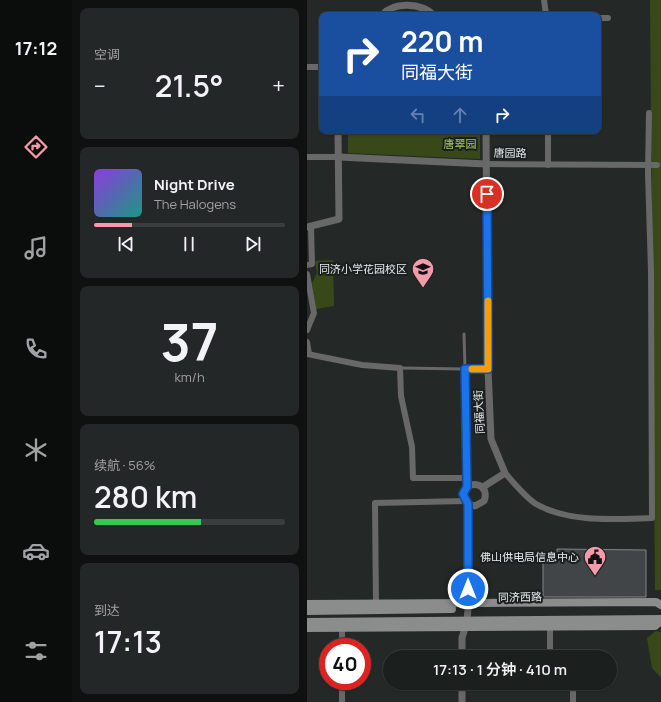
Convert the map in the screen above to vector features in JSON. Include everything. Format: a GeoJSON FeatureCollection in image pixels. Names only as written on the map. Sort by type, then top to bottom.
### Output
{"type":"FeatureCollection","features":[{"type":"Feature","properties":{"kind":"main road"},"geometry":{"type":"LineString","coordinates":[[307,604],[468,606],[656,602],[661,606]]}},
{"type":"Feature","properties":{"kind":"main road"},"geometry":{"type":"LineString","coordinates":[[565,603],[576,608],[587,603]]}},
{"type":"Feature","properties":{"kind":"main road","name":"同济西路"},"geometry":{"type":"LineString","coordinates":[[307,611],[468,606],[576,608],[661,606]]}},
{"type":"Feature","properties":{"kind":"main road"},"geometry":{"type":"LineString","coordinates":[[307,628],[661,620]]}},
{"type":"Feature","properties":{"kind":"main road"},"geometry":{"type":"LineString","coordinates":[[307,622],[550,626],[655,626],[661,620]]}},
{"type":"Feature","properties":{"kind":"street"},"geometry":{"type":"LineString","coordinates":[[544,0],[546,12]]}},
{"type":"Feature","properties":{"kind":"street"},"geometry":{"type":"LineString","coordinates":[[385,12],[401,3],[416,3],[430,12]]}},
{"type":"Feature","properties":{"kind":"street"},"geometry":{"type":"LineString","coordinates":[[601,18],[608,18]]}},
{"type":"Feature","properties":{"kind":"street"},"geometry":{"type":"LineString","coordinates":[[307,67],[319,67]]}},
{"type":"Feature","properties":{"kind":"street"},"geometry":{"type":"LineString","coordinates":[[483,487],[505,473],[535,504],[562,515],[611,520],[652,518],[651,271],[648,165],[649,113]]}},
{"type":"Feature","properties":{"kind":"street"},"geometry":{"type":"LineString","coordinates":[[309,264],[309,226],[339,219],[338,134]]}},
{"type":"Feature","properties":{"kind":"street","name":"同福大街"},"geometry":{"type":"LineString","coordinates":[[486,134],[488,369],[491,439],[505,473]]}},
{"type":"Feature","properties":{"kind":"street"},"geometry":{"type":"LineString","coordinates":[[548,134],[548,165]]}},
{"type":"Feature","properties":{"kind":"street","name":"唐园路"},"geometry":{"type":"LineString","coordinates":[[307,157],[339,157],[486,164],[657,165]]}},
{"type":"Feature","properties":{"kind":"street"},"geometry":{"type":"LineString","coordinates":[[307,274],[314,313],[307,330]]}},
{"type":"Feature","properties":{"kind":"street"},"geometry":{"type":"LineString","coordinates":[[307,342],[308,354],[362,365],[400,368],[401,396],[412,447],[413,478],[467,478]]}},
{"type":"Feature","properties":{"kind":"street"},"geometry":{"type":"LineString","coordinates":[[465,369],[488,369]]}},
{"type":"Feature","properties":{"kind":"street","name":"同福大街"},"geometry":{"type":"LineString","coordinates":[[462,650],[462,638],[466,624],[468,606],[467,503],[463,494],[467,487],[465,369]]}},
{"type":"Feature","properties":{"kind":"street"},"geometry":{"type":"LineString","coordinates":[[376,604],[375,503],[467,503],[475,506],[482,504],[486,494],[483,487],[477,484],[467,487]]}},
{"type":"Feature","properties":{"kind":"street"},"geometry":{"type":"LineString","coordinates":[[550,626],[550,650]]}},
{"type":"Feature","properties":{"kind":"street"},"geometry":{"type":"LineString","coordinates":[[342,628],[342,638]]}},
{"type":"Feature","properties":{"kind":"street"},"geometry":{"type":"LineString","coordinates":[[342,690],[342,702]]}},
{"type":"Feature","properties":{"kind":"street"},"geometry":{"type":"LineString","coordinates":[[463,690],[463,702]]}},
{"type":"Feature","properties":{"kind":"street"},"geometry":{"type":"LineString","coordinates":[[573,690],[573,702]]}},
{"type":"Feature","properties":{"kind":"lane"},"geometry":{"type":"LineString","coordinates":[[400,368],[465,369],[464,334]]}},
{"type":"Feature","properties":{"kind":"green space"},"geometry":{"type":"Polygon","coordinates":[[[650,0],[661,0],[661,590],[655,590],[650,0]]]}},
{"type":"Feature","properties":{"kind":"green space","name":"唐翠园"},"geometry":{"type":"Polygon","coordinates":[[[348,134],[480,134],[480,159],[348,153],[348,134]]]}},
{"type":"Feature","properties":{"kind":"green space"},"geometry":{"type":"Polygon","coordinates":[[[333,260],[334,306],[316,309],[312,283],[317,273],[315,261],[333,260]]]}},
{"type":"Feature","properties":{"kind":"green space"},"geometry":{"type":"Polygon","coordinates":[[[656,631],[661,632],[661,678],[652,668],[647,638],[656,631]]]}},
{"type":"Feature","properties":{"kind":"building","name":"佛山供电局信息中心"},"geometry":{"type":"Polygon","coordinates":[[[557,549],[646,550],[646,597],[543,597],[543,557],[557,557],[557,549]]]}},
{"type":"Feature","properties":{"kind":"slow traffic"},"geometry":{"type":"LineString","coordinates":[[472,369],[488,369],[488,301]]}},
{"type":"Feature","properties":{"kind":"place","name":"同济小学花园校区"},"geometry":{"type":"Point","coordinates":[423,288]}},
{"type":"Feature","properties":{"kind":"place","name":"佛山供电局信息中心"},"geometry":{"type":"Point","coordinates":[595,576]}},
{"type":"Feature","properties":{"kind":"route"},"geometry":{"type":"LineString","coordinates":[[468,589],[468,504],[464,500],[463,494],[467,487],[465,369],[488,369],[487,194]]}}]}
